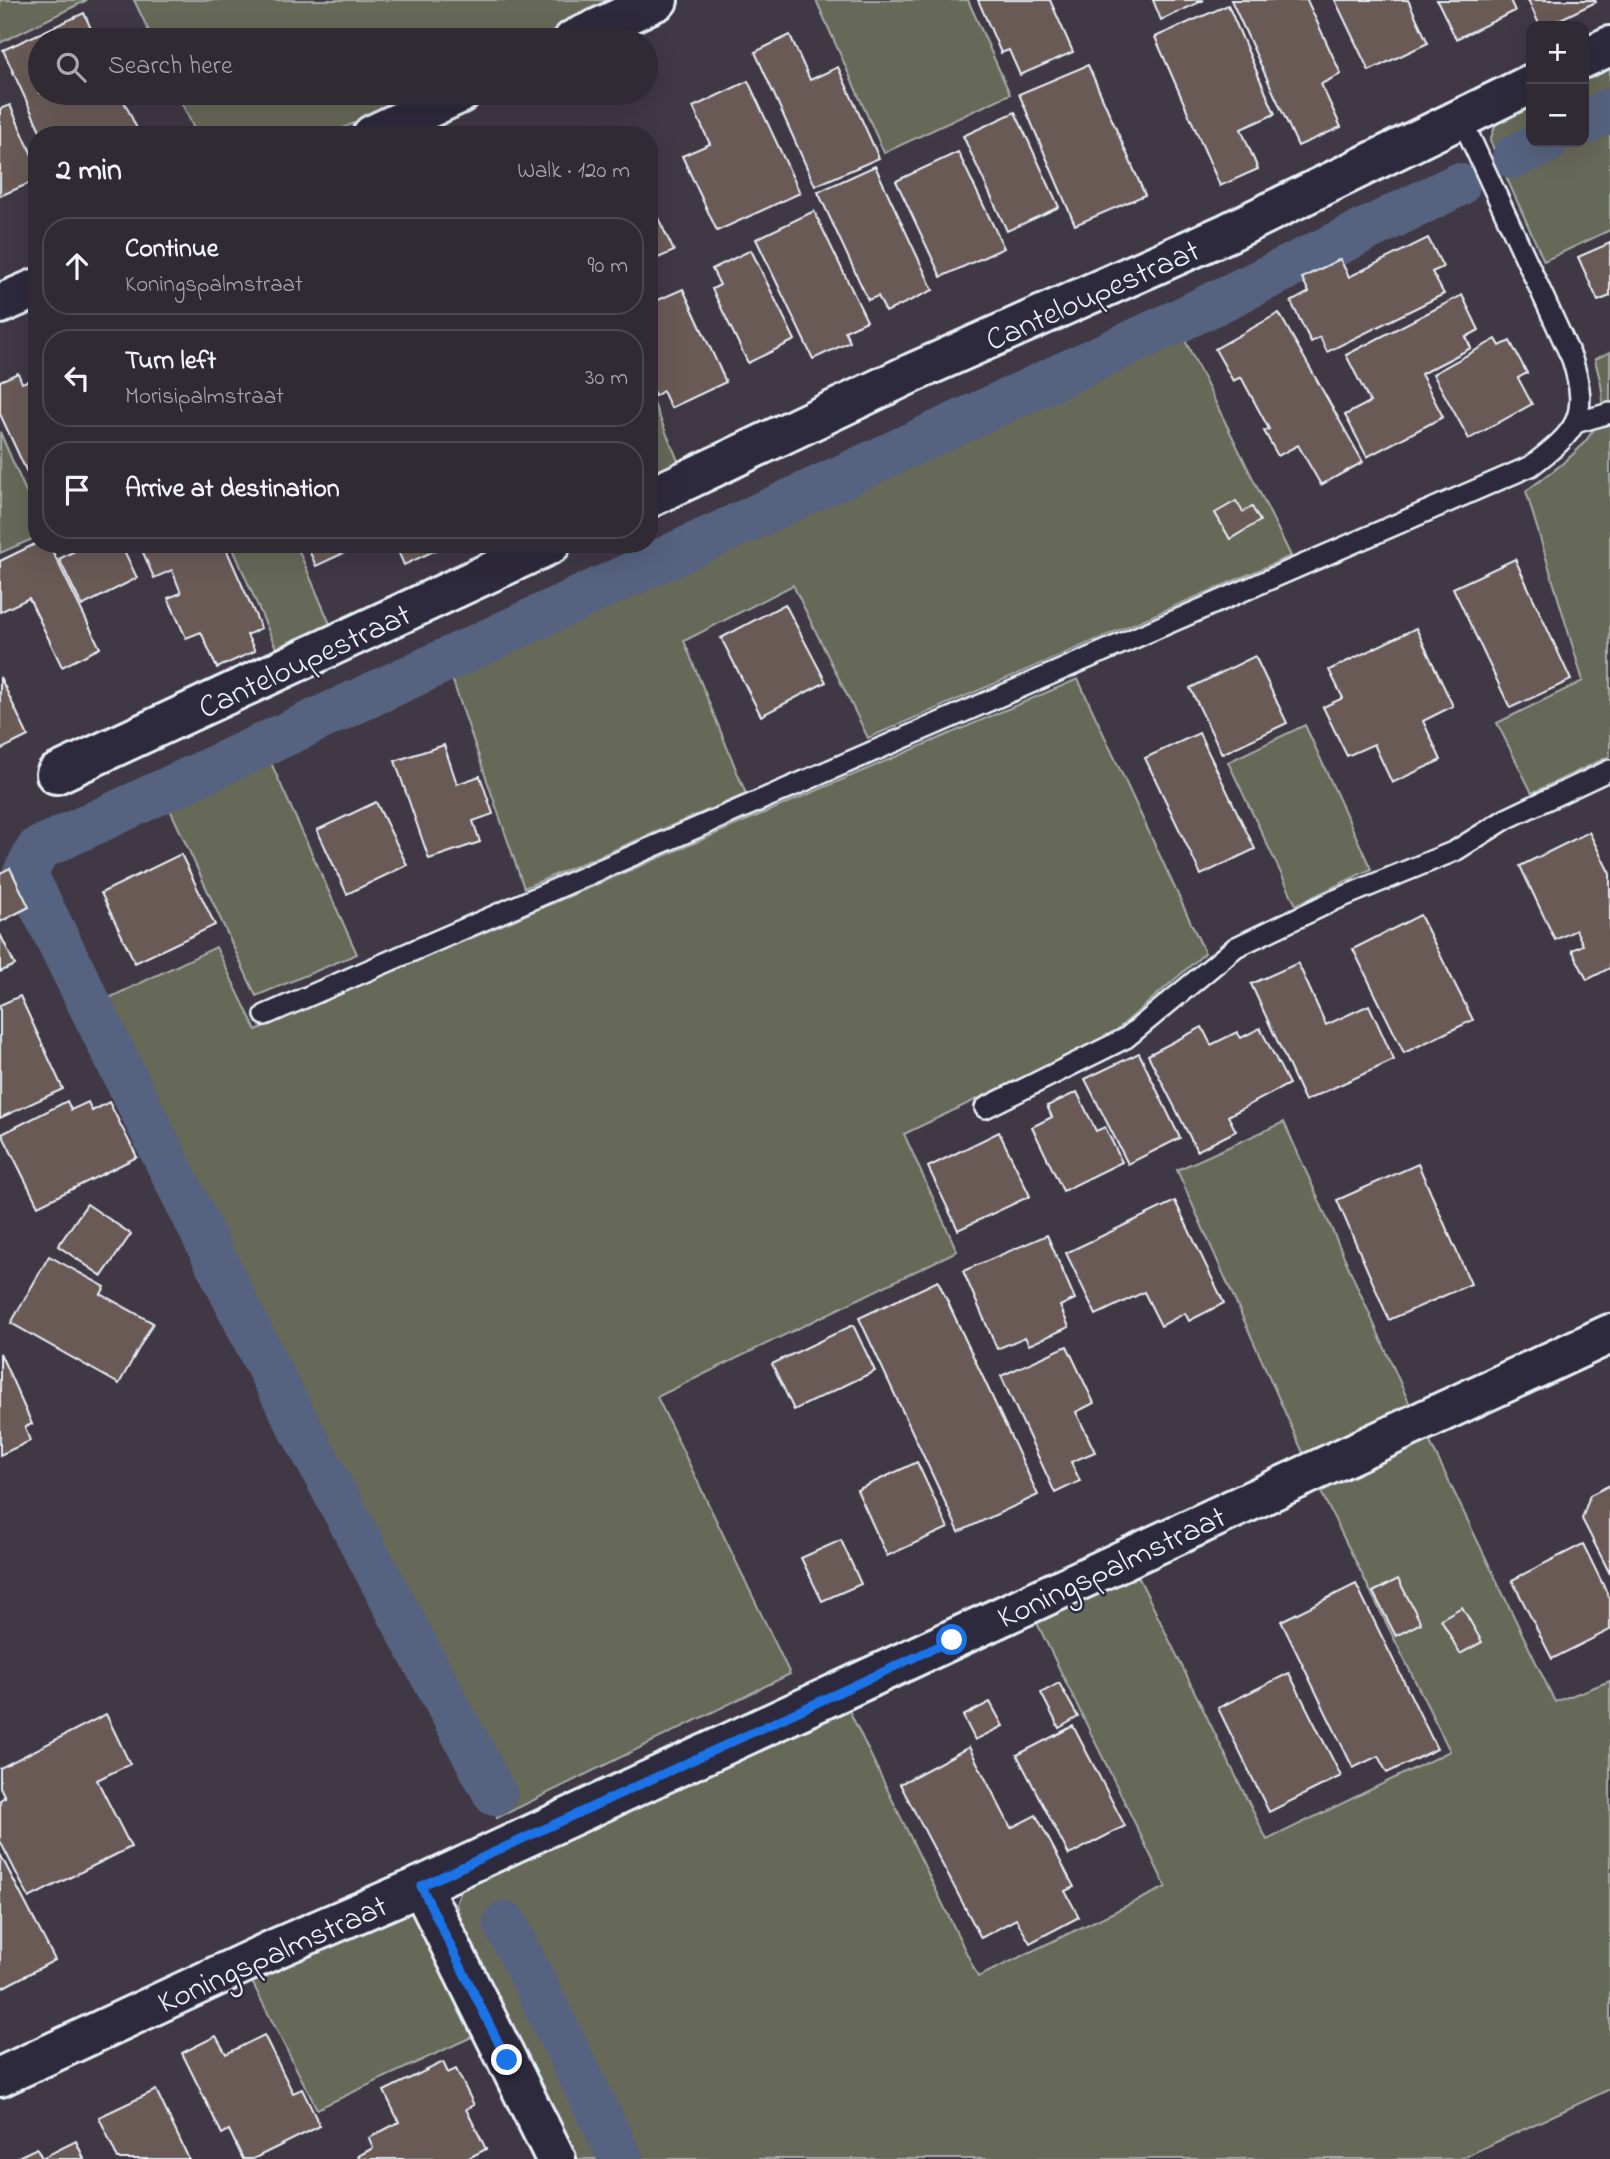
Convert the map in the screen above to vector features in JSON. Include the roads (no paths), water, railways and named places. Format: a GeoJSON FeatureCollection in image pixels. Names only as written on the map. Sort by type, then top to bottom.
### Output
{"type":"FeatureCollection","features":[{"type":"Feature","properties":{"kind":"street"},"geometry":{"type":"LineString","coordinates":[[598,28],[658,0]]}},
{"type":"Feature","properties":{"kind":"street"},"geometry":{"type":"LineString","coordinates":[[1589,56],[1610,46]]}},
{"type":"Feature","properties":{"kind":"street","name":"Canteloupestraat"},"geometry":{"type":"LineString","coordinates":[[658,494],[912,373],[1227,233],[1526,86]]}},
{"type":"Feature","properties":{"kind":"street"},"geometry":{"type":"LineString","coordinates":[[391,126],[436,105]]}},
{"type":"Feature","properties":{"kind":"street"},"geometry":{"type":"LineString","coordinates":[[0,304],[28,292]]}},
{"type":"Feature","properties":{"kind":"street","name":"Canteloupestraat"},"geometry":{"type":"LineString","coordinates":[[56,774],[532,553]]}},
{"type":"Feature","properties":{"kind":"street","name":"Koningspalmstraat"},"geometry":{"type":"LineString","coordinates":[[0,2077],[279,1947],[421,1886],[1610,1334]]}},
{"type":"Feature","properties":{"kind":"street"},"geometry":{"type":"LineString","coordinates":[[421,1886],[556,2159]]}},
{"type":"Feature","properties":{"kind":"lane"},"geometry":{"type":"LineString","coordinates":[[265,1015],[1531,466],[1562,443],[1575,423],[1580,405],[1580,384],[1572,359],[1461,118]]}},
{"type":"Feature","properties":{"kind":"lane"},"geometry":{"type":"LineString","coordinates":[[1575,423],[1610,413]]}},
{"type":"Feature","properties":{"kind":"lane"},"geometry":{"type":"LineString","coordinates":[[985,1108],[1126,1038],[1236,947],[1335,900],[1455,851],[1506,819],[1610,770]]}},
{"type":"Feature","properties":{"kind":"waterway"},"geometry":{"type":"LineString","coordinates":[[1589,120],[1610,110]]}},
{"type":"Feature","properties":{"kind":"waterway"},"geometry":{"type":"LineString","coordinates":[[1514,157],[1535,147]]}},
{"type":"Feature","properties":{"kind":"waterway"},"geometry":{"type":"LineString","coordinates":[[495,1794],[269,1369],[25,873],[38,849],[1176,322],[1458,185]]}},
{"type":"Feature","properties":{"kind":"waterway"},"geometry":{"type":"LineString","coordinates":[[505,1923],[621,2159]]}}]}
